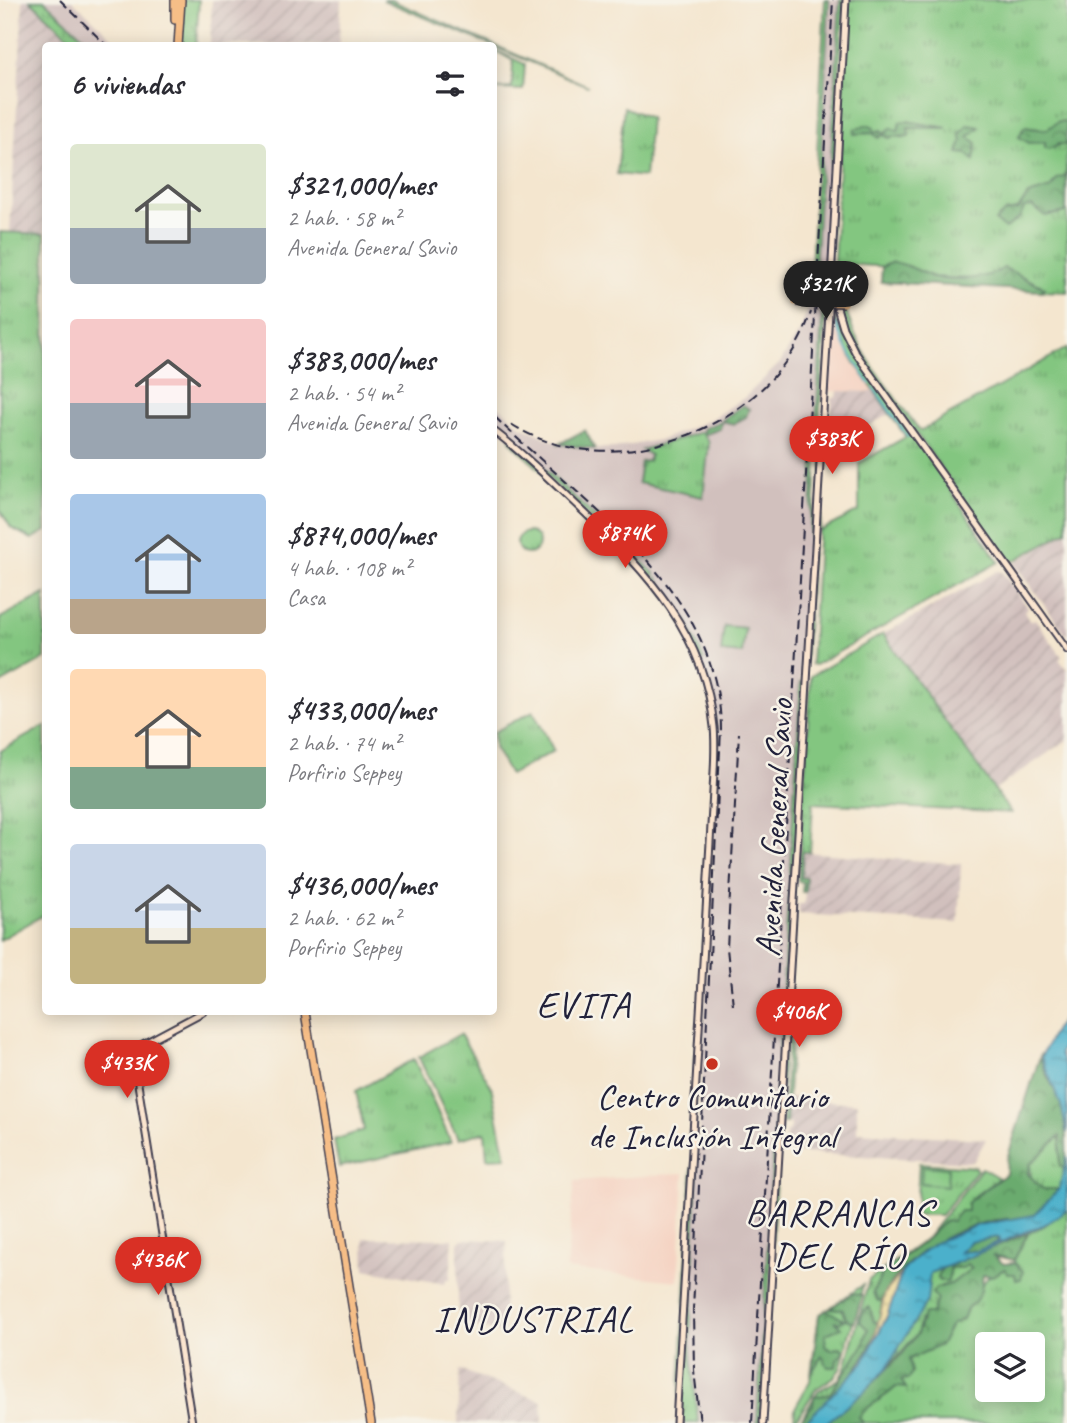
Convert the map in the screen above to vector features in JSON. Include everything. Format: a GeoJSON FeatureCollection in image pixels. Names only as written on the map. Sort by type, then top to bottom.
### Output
{"type":"FeatureCollection","features":[{"type":"Feature","properties":{"kind":"main road"},"geometry":{"type":"LineString","coordinates":[[175,0],[176,42]]}},
{"type":"Feature","properties":{"kind":"main road"},"geometry":{"type":"LineString","coordinates":[[176,42],[181,0]]}},
{"type":"Feature","properties":{"kind":"main road"},"geometry":{"type":"LineString","coordinates":[[846,0],[831,278],[839,317],[860,359],[1067,650]]}},
{"type":"Feature","properties":{"kind":"main road","name":"Avenida General Savio"},"geometry":{"type":"LineString","coordinates":[[763,1423],[831,278]]}},
{"type":"Feature","properties":{"kind":"main road"},"geometry":{"type":"LineString","coordinates":[[796,302],[844,303]]}},
{"type":"Feature","properties":{"kind":"main road"},"geometry":{"type":"LineString","coordinates":[[827,320],[832,314],[839,317]]}},
{"type":"Feature","properties":{"kind":"main road"},"geometry":{"type":"LineString","coordinates":[[497,433],[620,547],[659,588],[675,612],[694,652],[712,710],[715,739],[713,791],[676,1423]]}},
{"type":"Feature","properties":{"kind":"main road"},"geometry":{"type":"LineString","coordinates":[[192,1423],[134,1063],[135,1053],[141,1045],[197,1015]]}},
{"type":"Feature","properties":{"kind":"main road"},"geometry":{"type":"LineString","coordinates":[[307,1015],[373,1423]]}},
{"type":"Feature","properties":{"kind":"shaded area"},"geometry":{"type":"Polygon","coordinates":[[[23,0],[30,0],[75,42],[42,42],[42,234],[10,232],[23,0]]]}},
{"type":"Feature","properties":{"kind":"shaded area"},"geometry":{"type":"Polygon","coordinates":[[[44,0],[72,0],[117,42],[89,42],[44,0]]]}},
{"type":"Feature","properties":{"kind":"shaded area"},"geometry":{"type":"Polygon","coordinates":[[[212,0],[341,0],[339,42],[210,42],[212,0]]]}},
{"type":"Feature","properties":{"kind":"shaded area"},"geometry":{"type":"Polygon","coordinates":[[[829,0],[840,0],[757,1423],[698,1423],[691,1366],[690,1306],[719,744],[714,699],[694,635],[663,584],[510,436],[497,428],[497,405],[519,425],[560,444],[588,449],[615,448],[664,439],[709,420],[744,398],[780,363],[800,331],[814,291],[829,0]]]}},
{"type":"Feature","properties":{"kind":"shaded area"},"geometry":{"type":"Polygon","coordinates":[[[832,321],[851,357],[874,392],[826,391],[832,321]]]}},
{"type":"Feature","properties":{"kind":"shaded area"},"geometry":{"type":"Polygon","coordinates":[[[838,391],[874,392],[890,414],[824,450],[825,423],[831,420],[832,398],[837,397],[838,391]]]}},
{"type":"Feature","properties":{"kind":"shaded area"},"geometry":{"type":"Polygon","coordinates":[[[1067,531],[1067,636],[1014,563],[1067,531]]]}},
{"type":"Feature","properties":{"kind":"shaded area"},"geometry":{"type":"Polygon","coordinates":[[[998,571],[1002,572],[1028,608],[1024,611],[1028,617],[1031,621],[1035,619],[1062,657],[1059,659],[1067,670],[1067,740],[994,790],[883,634],[998,571]]]}},
{"type":"Feature","properties":{"kind":"shaded area"},"geometry":{"type":"Polygon","coordinates":[[[803,852],[961,864],[958,923],[799,914],[799,904],[804,904],[806,879],[801,878],[803,852]]]}},
{"type":"Feature","properties":{"kind":"shaded area"},"geometry":{"type":"Polygon","coordinates":[[[788,1098],[857,1103],[857,1132],[986,1139],[973,1162],[785,1152],[786,1131],[790,1131],[791,1124],[786,1123],[788,1098]]]}},
{"type":"Feature","properties":{"kind":"shaded area"},"geometry":{"type":"Polygon","coordinates":[[[684,1173],[678,1281],[566,1269],[575,1181],[684,1173]]]}},
{"type":"Feature","properties":{"kind":"shaded area"},"geometry":{"type":"Polygon","coordinates":[[[364,1238],[453,1239],[450,1280],[446,1280],[445,1284],[365,1269],[364,1238]]]}},
{"type":"Feature","properties":{"kind":"shaded area"},"geometry":{"type":"Polygon","coordinates":[[[462,1239],[507,1241],[502,1333],[458,1322],[458,1243],[462,1239]]]}},
{"type":"Feature","properties":{"kind":"shaded area"},"geometry":{"type":"Polygon","coordinates":[[[460,1370],[542,1401],[543,1423],[458,1423],[460,1370]]]}},
{"type":"Feature","properties":{"kind":"green space"},"geometry":{"type":"Polygon","coordinates":[[[30,0],[44,0],[89,42],[75,42],[30,0]]]}},
{"type":"Feature","properties":{"kind":"green space"},"geometry":{"type":"Polygon","coordinates":[[[182,0],[199,0],[196,42],[180,42],[182,0]]]}},
{"type":"Feature","properties":{"kind":"green space"},"geometry":{"type":"Polygon","coordinates":[[[383,0],[391,0],[487,42],[383,0]]]}},
{"type":"Feature","properties":{"kind":"green space"},"geometry":{"type":"Polygon","coordinates":[[[825,0],[829,0],[814,291],[809,307],[825,0]]]}},
{"type":"Feature","properties":{"kind":"green space"},"geometry":{"type":"Polygon","coordinates":[[[840,0],[844,0],[805,666],[802,672],[840,0]]]}},
{"type":"Feature","properties":{"kind":"green space"},"geometry":{"type":"Polygon","coordinates":[[[848,0],[1067,0],[1067,122],[1059,121],[1046,130],[1024,127],[1019,137],[1038,143],[1045,142],[1054,148],[1060,144],[1066,145],[1067,142],[1066,177],[1053,183],[1051,188],[1028,195],[1018,210],[1005,212],[1012,220],[1020,217],[1024,207],[1032,206],[1048,214],[1067,211],[1067,292],[1041,291],[1044,287],[1004,268],[996,275],[977,279],[934,277],[910,268],[842,264],[842,288],[846,311],[865,354],[920,431],[1067,348],[1067,531],[1010,563],[860,356],[842,320],[833,281],[848,0]],[[906,121],[898,132],[895,131],[895,135],[904,138],[908,128],[947,128],[906,121]]]}},
{"type":"Feature","properties":{"kind":"green space"},"geometry":{"type":"Polygon","coordinates":[[[497,46],[588,86],[497,48],[497,46]]]}},
{"type":"Feature","properties":{"kind":"green space"},"geometry":{"type":"Polygon","coordinates":[[[497,51],[525,64],[523,90],[497,89],[512,88],[513,61],[497,51]]]}},
{"type":"Feature","properties":{"kind":"green space"},"geometry":{"type":"Polygon","coordinates":[[[624,107],[650,118],[645,177],[617,174],[624,107]]]}},
{"type":"Feature","properties":{"kind":"green space"},"geometry":{"type":"Polygon","coordinates":[[[1059,121],[1067,122],[1066,145],[1059,144],[1049,149],[1045,148],[1045,142],[1029,143],[1019,137],[1024,127],[1046,130],[1059,121]]]}},
{"type":"Feature","properties":{"kind":"green space"},"geometry":{"type":"Polygon","coordinates":[[[900,122],[947,128],[908,128],[909,136],[889,138],[883,135],[878,138],[873,133],[854,134],[855,129],[868,125],[874,128],[874,132],[881,130],[884,134],[891,128],[898,131],[900,122]]]}},
{"type":"Feature","properties":{"kind":"green space"},"geometry":{"type":"Polygon","coordinates":[[[968,125],[980,127],[968,137],[977,143],[974,160],[967,154],[958,153],[962,141],[960,134],[968,125]]]}},
{"type":"Feature","properties":{"kind":"green space"},"geometry":{"type":"Polygon","coordinates":[[[1067,165],[1066,212],[1045,216],[1032,206],[1024,208],[1020,217],[1005,229],[995,221],[1005,212],[1018,210],[1028,195],[1051,188],[1058,178],[1065,177],[1067,165]]]}},
{"type":"Feature","properties":{"kind":"green space"},"geometry":{"type":"Polygon","coordinates":[[[0,232],[42,234],[42,533],[32,539],[11,528],[0,510],[0,232]]]}},
{"type":"Feature","properties":{"kind":"green space"},"geometry":{"type":"Polygon","coordinates":[[[892,262],[936,278],[956,280],[988,275],[1004,268],[1045,288],[1041,291],[881,282],[882,267],[892,262]]]}},
{"type":"Feature","properties":{"kind":"green space"},"geometry":{"type":"Polygon","coordinates":[[[833,317],[999,562],[815,665],[811,664],[825,418],[829,418],[831,414],[831,420],[825,423],[820,531],[859,511],[859,463],[906,437],[851,357],[835,323],[831,322],[833,317]]]}},
{"type":"Feature","properties":{"kind":"green space"},"geometry":{"type":"Polygon","coordinates":[[[743,405],[749,409],[746,417],[733,424],[722,421],[720,429],[704,435],[703,429],[721,421],[743,405]]]}},
{"type":"Feature","properties":{"kind":"green space"},"geometry":{"type":"Polygon","coordinates":[[[585,430],[595,449],[559,444],[585,430]]]}},
{"type":"Feature","properties":{"kind":"green space"},"geometry":{"type":"Polygon","coordinates":[[[702,432],[709,443],[703,497],[638,483],[641,462],[648,461],[650,455],[642,450],[702,432]]]}},
{"type":"Feature","properties":{"kind":"green space"},"geometry":{"type":"Polygon","coordinates":[[[510,436],[655,574],[651,577],[510,441],[510,436]]]}},
{"type":"Feature","properties":{"kind":"green space"},"geometry":{"type":"Polygon","coordinates":[[[528,532],[538,539],[539,543],[532,553],[528,554],[518,547],[517,543],[524,533],[528,532]]]}},
{"type":"Feature","properties":{"kind":"green space"},"geometry":{"type":"Polygon","coordinates":[[[657,577],[688,623],[704,660],[700,661],[677,611],[654,579],[657,577]]]}},
{"type":"Feature","properties":{"kind":"green space"},"geometry":{"type":"Polygon","coordinates":[[[42,596],[42,661],[0,684],[0,618],[42,596]]]}},
{"type":"Feature","properties":{"kind":"green space"},"geometry":{"type":"Polygon","coordinates":[[[724,626],[745,628],[742,654],[721,652],[724,626]]]}},
{"type":"Feature","properties":{"kind":"green space"},"geometry":{"type":"Polygon","coordinates":[[[883,634],[1011,813],[813,803],[810,852],[803,852],[801,878],[806,878],[805,892],[802,892],[803,882],[798,881],[811,676],[883,634]]]}},
{"type":"Feature","properties":{"kind":"green space"},"geometry":{"type":"Polygon","coordinates":[[[801,682],[806,684],[761,1423],[757,1423],[801,682]]]}},
{"type":"Feature","properties":{"kind":"green space"},"geometry":{"type":"Polygon","coordinates":[[[533,711],[554,751],[510,775],[497,753],[497,730],[533,711]]]}},
{"type":"Feature","properties":{"kind":"green space"},"geometry":{"type":"Polygon","coordinates":[[[42,728],[42,916],[0,940],[0,751],[42,728]]]}},
{"type":"Feature","properties":{"kind":"green space"},"geometry":{"type":"Polygon","coordinates":[[[799,1011],[799,1015],[793,1015],[786,1123],[783,1123],[790,1013],[799,1011]]]}},
{"type":"Feature","properties":{"kind":"green space"},"geometry":{"type":"Polygon","coordinates":[[[460,1034],[491,1086],[506,1157],[487,1158],[485,1132],[458,1139],[419,1057],[460,1034]]]}},
{"type":"Feature","properties":{"kind":"green space"},"geometry":{"type":"Polygon","coordinates":[[[1041,1053],[1045,1071],[1060,1100],[1064,1118],[1065,1173],[1060,1165],[1060,1136],[1030,1164],[1028,1174],[1043,1189],[1059,1189],[1043,1207],[1028,1218],[978,1224],[928,1248],[900,1272],[882,1301],[878,1301],[873,1293],[883,1271],[921,1244],[946,1220],[952,1221],[960,1211],[967,1211],[967,1203],[1006,1174],[1007,1159],[1041,1053]]]}},
{"type":"Feature","properties":{"kind":"green space"},"geometry":{"type":"Polygon","coordinates":[[[414,1059],[451,1142],[339,1167],[334,1140],[364,1130],[356,1091],[414,1059]]]}},
{"type":"Feature","properties":{"kind":"green space"},"geometry":{"type":"Polygon","coordinates":[[[1060,1136],[1060,1165],[1065,1173],[1059,1189],[1043,1189],[1031,1180],[1030,1164],[1060,1136]]]}},
{"type":"Feature","properties":{"kind":"green space"},"geometry":{"type":"Polygon","coordinates":[[[919,1163],[976,1167],[977,1170],[941,1215],[916,1215],[919,1163]]]}},
{"type":"Feature","properties":{"kind":"green space"},"geometry":{"type":"Polygon","coordinates":[[[922,1166],[948,1168],[947,1186],[921,1183],[922,1166]]]}},
{"type":"Feature","properties":{"kind":"green space"},"geometry":{"type":"Polygon","coordinates":[[[692,1168],[697,1168],[690,1344],[698,1423],[678,1423],[692,1168]]]}},
{"type":"Feature","properties":{"kind":"green space"},"geometry":{"type":"Polygon","coordinates":[[[982,1168],[999,1178],[972,1198],[967,1211],[883,1271],[873,1293],[878,1301],[882,1301],[879,1323],[874,1322],[869,1307],[863,1311],[860,1322],[869,1328],[873,1344],[829,1401],[804,1423],[799,1423],[818,1391],[838,1380],[844,1371],[869,1280],[927,1238],[982,1168]]]}},
{"type":"Feature","properties":{"kind":"green space"},"geometry":{"type":"Polygon","coordinates":[[[1067,1208],[1067,1423],[863,1423],[858,1417],[873,1401],[879,1400],[913,1351],[959,1310],[991,1274],[1004,1264],[1015,1263],[1014,1260],[1028,1233],[1044,1226],[1067,1208]]]}},
{"type":"Feature","properties":{"kind":"green space"},"geometry":{"type":"Polygon","coordinates":[[[1028,1233],[1014,1260],[992,1255],[1004,1264],[1015,1263],[1023,1271],[1021,1279],[1016,1280],[1015,1274],[1007,1274],[1005,1269],[992,1276],[983,1275],[981,1291],[975,1302],[968,1307],[963,1319],[951,1325],[941,1345],[909,1359],[912,1372],[909,1379],[901,1380],[906,1388],[896,1387],[868,1407],[859,1417],[863,1423],[826,1423],[863,1393],[903,1353],[917,1334],[924,1314],[932,1314],[937,1299],[932,1293],[936,1288],[951,1284],[972,1268],[967,1264],[963,1268],[950,1268],[948,1281],[940,1281],[938,1277],[942,1268],[1028,1233]]]}},
{"type":"Feature","properties":{"kind":"green space"},"geometry":{"type":"Polygon","coordinates":[[[1000,1238],[982,1250],[960,1252],[970,1242],[1000,1238]]]}},
{"type":"Feature","properties":{"kind":"green space"},"geometry":{"type":"Polygon","coordinates":[[[966,1264],[972,1268],[952,1284],[941,1286],[932,1314],[921,1319],[917,1334],[886,1369],[926,1301],[930,1273],[942,1268],[938,1280],[950,1268],[966,1264]]]}},
{"type":"Feature","properties":{"kind":"green space"},"geometry":{"type":"Polygon","coordinates":[[[863,1285],[840,1369],[834,1377],[816,1389],[794,1423],[795,1408],[810,1381],[819,1315],[863,1285]]]}},
{"type":"Feature","properties":{"kind":"green space"},"geometry":{"type":"Polygon","coordinates":[[[851,1294],[862,1295],[854,1323],[846,1319],[843,1310],[830,1308],[851,1294]]]}},
{"type":"Feature","properties":{"kind":"green space"},"geometry":{"type":"Polygon","coordinates":[[[870,1308],[874,1322],[879,1323],[858,1367],[804,1423],[798,1423],[813,1405],[814,1396],[829,1395],[863,1346],[868,1329],[860,1322],[863,1311],[870,1308]]]}},
{"type":"Feature","properties":{"kind":"green space"},"geometry":{"type":"Polygon","coordinates":[[[827,1310],[844,1320],[840,1323],[834,1321],[841,1328],[826,1334],[825,1346],[831,1350],[840,1347],[844,1351],[837,1360],[836,1367],[828,1367],[822,1356],[812,1372],[819,1315],[827,1310]]]}},
{"type":"Feature","properties":{"kind":"sand"},"geometry":{"type":"Polygon","coordinates":[[[902,1272],[887,1316],[873,1344],[885,1293],[902,1272]]]}},
{"type":"Feature","properties":{"kind":"water"},"geometry":{"type":"Polygon","coordinates":[[[1067,1015],[1067,1033],[1060,1054],[1067,1071],[1067,1133],[1061,1105],[1041,1057],[1055,1029],[1067,1015]]]}},
{"type":"Feature","properties":{"kind":"water"},"geometry":{"type":"Polygon","coordinates":[[[1067,1157],[1067,1209],[1045,1224],[930,1273],[927,1301],[886,1369],[863,1393],[826,1423],[804,1423],[863,1363],[887,1317],[902,1272],[913,1260],[934,1243],[978,1225],[1034,1215],[1059,1189],[1067,1157]],[[999,1237],[970,1242],[960,1252],[977,1251],[1000,1241],[999,1237]]]}},
{"type":"Feature","properties":{"kind":"waterway"},"geometry":{"type":"LineString","coordinates":[[836,324],[845,346],[870,384]]}},
{"type":"Feature","properties":{"kind":"waterway"},"geometry":{"type":"LineString","coordinates":[[874,388],[908,437]]}},
{"type":"Feature","properties":{"kind":"railway"},"geometry":{"type":"LineString","coordinates":[[60,0],[103,42]]}},
{"type":"Feature","properties":{"kind":"railway"},"geometry":{"type":"LineString","coordinates":[[752,1423],[833,0]]}},
{"type":"Feature","properties":{"kind":"railway"},"geometry":{"type":"LineString","coordinates":[[511,424],[552,443],[596,451],[641,448],[686,436],[727,415],[763,387],[792,353],[811,312]]}},
{"type":"Feature","properties":{"kind":"railway"},"geometry":{"type":"LineString","coordinates":[[497,419],[604,517],[640,553],[672,591],[697,633],[714,678],[721,729],[693,1310],[694,1370],[700,1423]]}},
{"type":"Feature","properties":{"kind":"railway"},"geometry":{"type":"LineString","coordinates":[[733,1005],[727,948],[739,733]]}},
{"type":"Feature","properties":{"kind":"place","name":"Centro Comunitario de Inclusión Integral"},"geometry":{"type":"Point","coordinates":[712,1064]}},
{"type":"Feature","properties":{"kind":"district","name":"EVITA"},"geometry":{"type":"Point","coordinates":[584,1004]}},
{"type":"Feature","properties":{"kind":"district","name":"BARRANCAS DEL RÍO"},"geometry":{"type":"Point","coordinates":[839,1234]}},
{"type":"Feature","properties":{"kind":"district","name":"INDUSTRIAL"},"geometry":{"type":"Point","coordinates":[534,1318]}}]}
